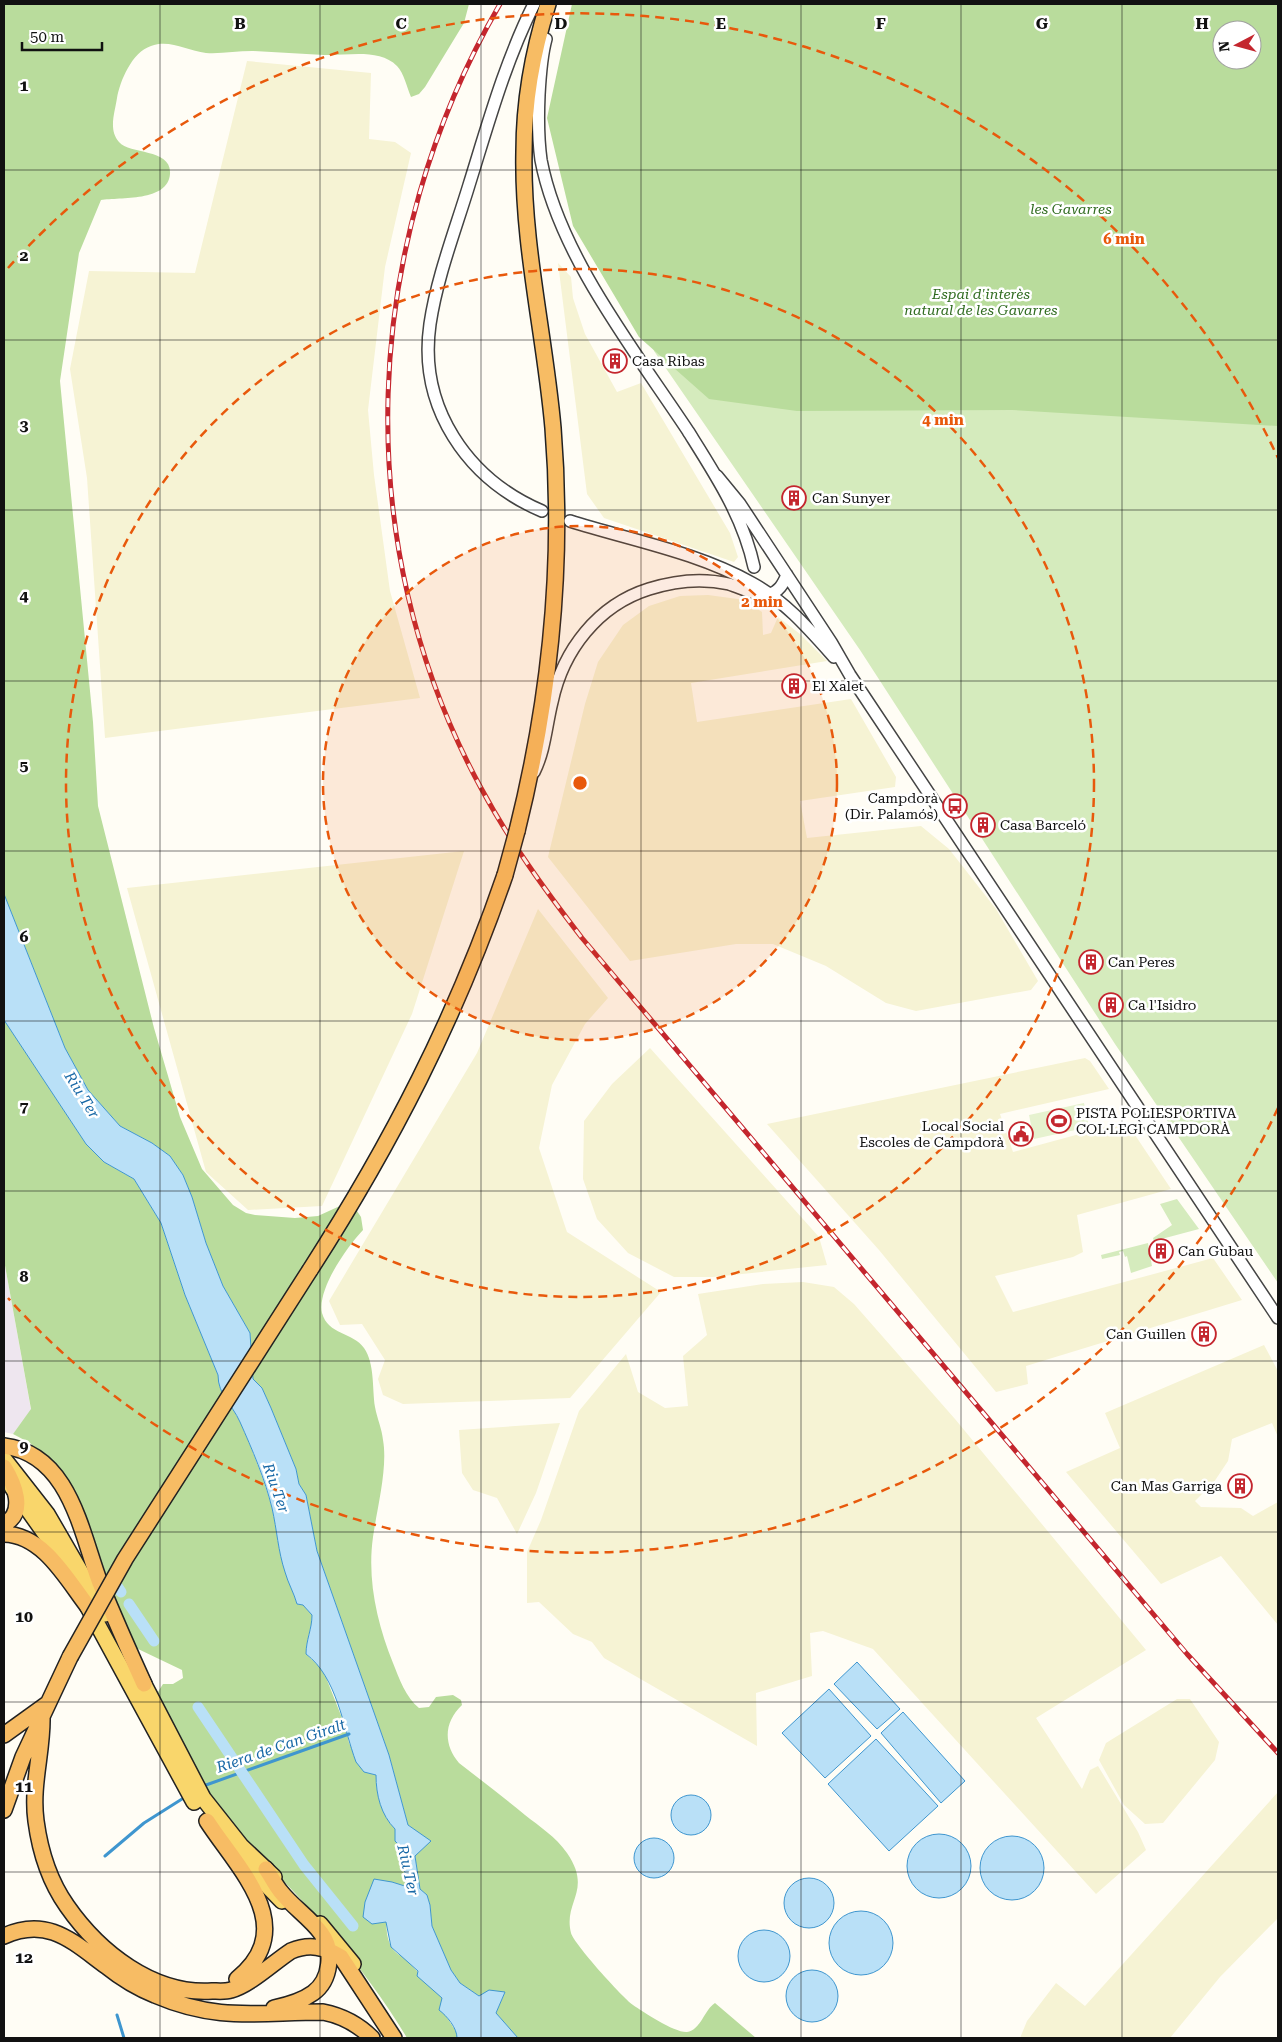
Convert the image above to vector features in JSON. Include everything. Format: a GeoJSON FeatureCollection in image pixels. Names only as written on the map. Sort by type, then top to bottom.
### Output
{"type":"FeatureCollection","features":[{"type":"Feature","properties":{"kind":"highway"},"geometry":{"type":"LineString","coordinates":[[4,1810],[23,1757],[70,1657],[125,1559],[310,1270],[382,1150],[425,1072],[469,974],[505,875],[530,780],[548,663],[557,547],[553,428],[526,206],[524,152],[527,106],[535,48],[548,4]]}},
{"type":"Feature","properties":{"kind":"highway"},"geometry":{"type":"LineString","coordinates":[[4,1446],[33,1454],[44,1462],[67,1492],[80,1521],[88,1552],[114,1617],[144,1684]]}},
{"type":"Feature","properties":{"kind":"highway"},"geometry":{"type":"LineString","coordinates":[[4,1467],[15,1490],[18,1505],[14,1514],[4,1524]]}},
{"type":"Feature","properties":{"kind":"highway"},"geometry":{"type":"LineString","coordinates":[[4,1534],[13,1534],[38,1545],[89,1608]]}},
{"type":"Feature","properties":{"kind":"highway"},"geometry":{"type":"LineString","coordinates":[[4,1735],[45,1709]]}},
{"type":"Feature","properties":{"kind":"highway"},"geometry":{"type":"LineString","coordinates":[[45,1709],[35,1782],[36,1820],[45,1861],[66,1905],[96,1941],[114,1956],[158,1982],[187,1991],[201,1992],[231,1990],[291,1951],[302,1946],[314,1946],[329,1950],[341,1957],[394,2038]]}},
{"type":"Feature","properties":{"kind":"highway"},"geometry":{"type":"LineString","coordinates":[[201,1992],[221,1989],[234,1983],[247,1972],[261,1950],[265,1927],[255,1890],[207,1821]]}},
{"type":"Feature","properties":{"kind":"highway"},"geometry":{"type":"LineString","coordinates":[[248,2015],[294,2002],[315,1992],[324,1978],[329,1963],[329,1950],[322,1934],[281,1892],[266,1869]]}},
{"type":"Feature","properties":{"kind":"highway"},"geometry":{"type":"LineString","coordinates":[[4,1936],[30,1928],[54,1932],[74,1941],[121,1977],[156,1995],[204,2011],[248,2015],[323,2012],[337,2015],[354,2023],[372,2038]]}},
{"type":"Feature","properties":{"kind":"main road"},"geometry":{"type":"LineString","coordinates":[[4,1459],[47,1514],[78,1563],[203,1798],[241,1846],[319,1922],[365,1982],[401,2038]]}},
{"type":"Feature","properties":{"kind":"main road"},"geometry":{"type":"LineString","coordinates":[[4,1476],[51,1542],[89,1608],[180,1778],[207,1821],[232,1850],[329,1950],[389,2038]]}},
{"type":"Feature","properties":{"kind":"street"},"geometry":{"type":"LineString","coordinates":[[534,4],[513,49],[498,92],[446,259],[431,320],[429,354],[431,375],[438,405],[460,447],[476,468],[493,483],[513,497],[542,511]]}},
{"type":"Feature","properties":{"kind":"street"},"geometry":{"type":"LineString","coordinates":[[556,4],[544,46],[540,70],[538,127],[543,166],[553,204],[574,250],[631,344],[718,476],[740,504],[850,675],[1278,1318]]}},
{"type":"Feature","properties":{"kind":"street"},"geometry":{"type":"LineString","coordinates":[[718,476],[744,531],[754,567]]}},
{"type":"Feature","properties":{"kind":"street"},"geometry":{"type":"LineString","coordinates":[[570,521],[693,558],[752,583],[796,616],[850,675]]}},
{"type":"Feature","properties":{"kind":"street"},"geometry":{"type":"LineString","coordinates":[[752,583],[754,567],[758,560],[774,557]]}},
{"type":"Feature","properties":{"kind":"street"},"geometry":{"type":"LineString","coordinates":[[530,780],[541,757],[552,700],[566,660],[592,624],[611,608],[642,591],[681,582],[720,582],[754,593],[769,594],[782,586],[787,576]]}},
{"type":"Feature","properties":{"kind":"shaded area"},"geometry":{"type":"Polygon","coordinates":[[[247,61],[371,73],[369,139],[395,142],[411,153],[385,267],[368,410],[374,475],[390,591],[420,698],[105,738],[87,478],[70,369],[89,271],[195,273],[247,61]]]}},
{"type":"Feature","properties":{"kind":"shaded area"},"geometry":{"type":"Polygon","coordinates":[[[558,263],[571,277],[573,298],[585,334],[617,392],[641,383],[730,533],[738,557],[734,562],[604,518],[587,494],[558,263]]]}},
{"type":"Feature","properties":{"kind":"shaded area"},"geometry":{"type":"Polygon","coordinates":[[[708,595],[745,600],[760,606],[763,635],[771,633],[778,617],[800,634],[827,661],[691,683],[697,722],[851,699],[896,777],[895,787],[800,801],[807,838],[921,826],[949,849],[996,909],[1038,981],[1031,990],[916,1011],[886,1003],[826,966],[773,944],[736,944],[630,961],[548,857],[585,704],[598,662],[623,625],[649,606],[680,596],[708,595]]]}},
{"type":"Feature","properties":{"kind":"shaded area"},"geometry":{"type":"Polygon","coordinates":[[[464,851],[412,1014],[322,1206],[248,1210],[206,1172],[127,888],[464,851]]]}},
{"type":"Feature","properties":{"kind":"shaded area"},"geometry":{"type":"Polygon","coordinates":[[[538,909],[608,998],[585,1024],[552,1085],[539,1148],[567,1232],[661,1292],[570,1398],[403,1404],[383,1395],[378,1379],[385,1360],[362,1324],[340,1325],[329,1301],[477,1053],[538,909]]]}},
{"type":"Feature","properties":{"kind":"shaded area"},"geometry":{"type":"Polygon","coordinates":[[[650,1048],[819,1237],[827,1265],[713,1277],[674,1277],[628,1253],[597,1219],[583,1179],[584,1121],[612,1084],[650,1048]]]}},
{"type":"Feature","properties":{"kind":"shaded area"},"geometry":{"type":"Polygon","coordinates":[[[1085,1058],[1090,1061],[1109,1089],[1000,1114],[1013,1152],[1120,1123],[1135,1135],[1171,1189],[1077,1215],[1083,1252],[1073,1257],[995,1276],[1013,1312],[1213,1258],[1242,1300],[1026,1366],[1028,1384],[996,1392],[879,1250],[767,1124],[1085,1058]]]}},
{"type":"Feature","properties":{"kind":"shaded area"},"geometry":{"type":"Polygon","coordinates":[[[4,1260],[31,1410],[13,1434],[4,1432],[4,1260]]]}},
{"type":"Feature","properties":{"kind":"shaded area"},"geometry":{"type":"Polygon","coordinates":[[[803,1282],[834,1287],[854,1304],[955,1419],[1146,1650],[1036,1718],[1082,1789],[1090,1770],[1098,1766],[1138,1832],[1146,1850],[1096,1894],[873,1649],[823,1631],[810,1633],[812,1676],[756,1693],[757,1746],[604,1658],[592,1642],[573,1634],[539,1602],[527,1603],[527,1552],[541,1520],[579,1411],[626,1354],[638,1392],[665,1408],[688,1406],[683,1356],[707,1335],[698,1294],[763,1284],[803,1282]]]}},
{"type":"Feature","properties":{"kind":"shaded area"},"geometry":{"type":"Polygon","coordinates":[[[1264,1345],[1278,1371],[1278,1437],[1272,1423],[1232,1439],[1228,1461],[1214,1482],[1195,1501],[1201,1507],[1241,1508],[1253,1516],[1278,1502],[1278,1625],[1221,1556],[1161,1584],[1066,1472],[1120,1448],[1105,1413],[1264,1345]]]}},
{"type":"Feature","properties":{"kind":"shaded area"},"geometry":{"type":"Polygon","coordinates":[[[560,1423],[536,1493],[517,1534],[497,1498],[473,1490],[462,1473],[459,1430],[560,1423]]]}},
{"type":"Feature","properties":{"kind":"shaded area"},"geometry":{"type":"Polygon","coordinates":[[[1177,1699],[1190,1699],[1219,1742],[1215,1760],[1163,1823],[1145,1824],[1124,1805],[1099,1760],[1106,1743],[1177,1699]]]}},
{"type":"Feature","properties":{"kind":"shaded area"},"geometry":{"type":"Polygon","coordinates":[[[1278,1792],[1278,1918],[1220,1977],[1170,2038],[1020,2038],[1027,2021],[1056,1983],[1085,2006],[1278,1792]]]}},
{"type":"Feature","properties":{"kind":"green space"},"geometry":{"type":"Polygon","coordinates":[[[4,4],[469,4],[464,23],[425,87],[419,94],[411,97],[397,66],[390,60],[362,54],[324,55],[252,51],[206,53],[172,45],[158,44],[144,49],[138,54],[124,76],[114,115],[113,126],[116,137],[124,146],[158,156],[164,160],[169,166],[170,174],[167,183],[152,194],[131,198],[101,200],[79,253],[60,381],[93,722],[98,806],[154,1028],[180,1117],[202,1169],[233,1205],[246,1213],[295,1218],[318,1216],[342,1205],[355,1208],[361,1217],[363,1230],[342,1257],[329,1281],[324,1292],[322,1313],[325,1320],[335,1330],[354,1339],[364,1348],[370,1361],[375,1407],[382,1432],[384,1451],[383,1475],[371,1553],[372,1585],[382,1632],[403,1687],[410,1699],[419,1708],[429,1707],[436,1697],[453,1695],[461,1700],[462,1705],[452,1719],[448,1733],[448,1741],[454,1756],[459,1763],[547,1832],[567,1853],[574,1866],[578,1887],[571,1912],[571,1933],[589,1959],[619,1992],[633,2005],[667,2026],[687,2032],[696,2028],[715,2003],[756,2038],[518,2038],[496,2013],[505,1992],[479,1996],[460,1983],[451,1970],[432,1926],[427,1895],[420,1889],[415,1856],[430,1841],[408,1825],[389,1755],[317,1551],[306,1495],[299,1484],[296,1469],[262,1388],[253,1379],[250,1333],[223,1286],[183,1175],[170,1156],[152,1143],[120,1126],[88,1090],[65,1048],[4,894],[4,4]]]}},
{"type":"Feature","properties":{"kind":"green space","name":"les Gavarres"},"geometry":{"type":"Polygon","coordinates":[[[572,4],[1278,4],[1278,426],[1012,410],[797,411],[709,399],[639,337],[573,226],[547,118],[572,4]]]}},
{"type":"Feature","properties":{"kind":"green space","name":"Espai d'interès natural de les Gavarres"},"geometry":{"type":"Polygon","coordinates":[[[1278,4],[1278,1283],[1115,1044],[860,650],[654,351],[590,28],[1278,4]]]}},
{"type":"Feature","properties":{"kind":"green space"},"geometry":{"type":"Polygon","coordinates":[[[4,1020],[86,1144],[104,1162],[134,1179],[161,1223],[185,1295],[218,1375],[220,1388],[240,1422],[262,1475],[272,1508],[286,1575],[297,1604],[303,1605],[312,1615],[306,1654],[323,1670],[346,1728],[349,1743],[364,1772],[376,1775],[380,1804],[386,1817],[395,1829],[395,1841],[401,1847],[399,1854],[408,1888],[392,1882],[386,1924],[390,1944],[442,1998],[446,2016],[457,2033],[457,2038],[407,2038],[367,1978],[345,1950],[298,1896],[223,1818],[211,1801],[156,1695],[163,1684],[173,1684],[183,1678],[182,1670],[136,1648],[98,1564],[75,1492],[60,1470],[30,1443],[13,1434],[31,1409],[4,1260],[4,1020]]]}},
{"type":"Feature","properties":{"kind":"green space","name":"PISTA POLIESPORTIVA COL·LEGI CAMPDORÀ"},"geometry":{"type":"Polygon","coordinates":[[[1084,1103],[1089,1127],[1034,1139],[1029,1115],[1084,1103]]]}},
{"type":"Feature","properties":{"kind":"green space"},"geometry":{"type":"Polygon","coordinates":[[[1177,1199],[1199,1229],[1154,1241],[1153,1238],[1172,1225],[1160,1204],[1177,1199]]]}},
{"type":"Feature","properties":{"kind":"green space"},"geometry":{"type":"Polygon","coordinates":[[[1148,1243],[1152,1266],[1131,1273],[1127,1256],[1125,1257],[1123,1251],[1119,1252],[1120,1255],[1102,1259],[1101,1255],[1148,1243]]]}},
{"type":"Feature","properties":{"kind":"water","name":"Riu Ter"},"geometry":{"type":"Polygon","coordinates":[[[4,894],[65,1048],[88,1090],[120,1126],[152,1143],[170,1156],[183,1175],[223,1286],[250,1333],[253,1379],[262,1388],[296,1469],[299,1484],[306,1495],[317,1551],[389,1755],[408,1825],[431,1841],[415,1856],[420,1889],[427,1895],[430,1905],[432,1926],[451,1970],[460,1983],[479,1996],[489,1990],[505,1992],[496,2013],[518,2038],[457,2038],[451,2022],[439,2010],[442,1998],[417,1976],[418,1971],[391,1947],[386,1922],[372,1924],[363,1917],[365,1902],[374,1879],[408,1887],[399,1854],[401,1847],[395,1841],[395,1829],[386,1817],[380,1804],[376,1775],[364,1772],[356,1762],[332,1689],[317,1664],[306,1654],[312,1615],[303,1605],[297,1604],[283,1564],[272,1508],[262,1475],[240,1422],[220,1388],[218,1375],[185,1295],[161,1223],[134,1179],[104,1162],[86,1144],[4,1020],[4,894]]]}},
{"type":"Feature","properties":{"kind":"water"},"geometry":{"type":"Polygon","coordinates":[[[857,1662],[900,1709],[877,1729],[834,1684],[857,1662]]]}},
{"type":"Feature","properties":{"kind":"water"},"geometry":{"type":"Polygon","coordinates":[[[829,1689],[871,1736],[825,1778],[782,1733],[829,1689]]]}},
{"type":"Feature","properties":{"kind":"water"},"geometry":{"type":"Polygon","coordinates":[[[903,1712],[965,1781],[941,1803],[881,1733],[903,1712]]]}},
{"type":"Feature","properties":{"kind":"water"},"geometry":{"type":"Polygon","coordinates":[[[876,1739],[938,1806],[889,1851],[828,1784],[876,1739]]]}},
{"type":"Feature","properties":{"kind":"water"},"geometry":{"type":"Polygon","coordinates":[[[695,1795],[702,1798],[708,1804],[711,1815],[710,1823],[702,1832],[695,1835],[687,1835],[680,1832],[672,1823],[671,1811],[674,1804],[683,1796],[695,1795]]]}},
{"type":"Feature","properties":{"kind":"water"},"geometry":{"type":"Polygon","coordinates":[[[939,1834],[957,1840],[965,1848],[971,1866],[965,1884],[957,1892],[939,1898],[921,1892],[913,1884],[907,1866],[913,1848],[921,1840],[939,1834]]]}},
{"type":"Feature","properties":{"kind":"water"},"geometry":{"type":"Polygon","coordinates":[[[1006,1836],[1018,1836],[1035,1845],[1042,1856],[1044,1868],[1042,1880],[1035,1891],[1018,1900],[1006,1900],[994,1895],[985,1886],[980,1874],[980,1862],[985,1850],[994,1841],[1006,1836]]]}},
{"type":"Feature","properties":{"kind":"water"},"geometry":{"type":"Polygon","coordinates":[[[658,1838],[665,1841],[671,1847],[674,1858],[673,1866],[665,1875],[658,1878],[650,1878],[643,1875],[635,1866],[634,1854],[637,1847],[646,1839],[658,1838]]]}},
{"type":"Feature","properties":{"kind":"water"},"geometry":{"type":"Polygon","coordinates":[[[804,1878],[814,1878],[827,1885],[834,1898],[834,1908],[827,1921],[814,1928],[804,1928],[795,1924],[788,1917],[784,1908],[784,1898],[788,1889],[795,1882],[804,1878]]]}},
{"type":"Feature","properties":{"kind":"water"},"geometry":{"type":"Polygon","coordinates":[[[861,1911],[873,1914],[884,1920],[890,1931],[893,1943],[890,1955],[884,1966],[873,1972],[861,1975],[849,1972],[838,1966],[832,1955],[829,1943],[832,1931],[838,1920],[849,1914],[861,1911]]]}},
{"type":"Feature","properties":{"kind":"water"},"geometry":{"type":"Polygon","coordinates":[[[764,1930],[774,1932],[782,1938],[788,1946],[790,1956],[788,1966],[782,1974],[774,1980],[764,1982],[754,1980],[746,1974],[740,1966],[738,1956],[740,1946],[746,1938],[754,1932],[764,1930]]]}},
{"type":"Feature","properties":{"kind":"water"},"geometry":{"type":"Polygon","coordinates":[[[812,1970],[822,1972],[830,1978],[836,1986],[838,1996],[836,2006],[830,2014],[822,2020],[812,2022],[802,2020],[794,2014],[788,2006],[786,1996],[788,1986],[794,1978],[802,1972],[812,1970]]]}},
{"type":"Feature","properties":{"kind":"waterway"},"geometry":{"type":"LineString","coordinates":[[117,1586],[121,1592]]}},
{"type":"Feature","properties":{"kind":"waterway"},"geometry":{"type":"LineString","coordinates":[[129,1604],[154,1641]]}},
{"type":"Feature","properties":{"kind":"waterway"},"geometry":{"type":"LineString","coordinates":[[198,1707],[304,1865],[353,1926]]}},
{"type":"Feature","properties":{"kind":"waterway","name":"Riera de Can Giralt"},"geometry":{"type":"LineString","coordinates":[[206,1785],[349,1734]]}},
{"type":"Feature","properties":{"kind":"waterway","name":"Riera de Can Giralt"},"geometry":{"type":"LineString","coordinates":[[105,1856],[144,1823],[182,1799]]}},
{"type":"Feature","properties":{"kind":"waterway","name":"Riera de Can Giralt"},"geometry":{"type":"LineString","coordinates":[[117,2015],[124,2038]]}},
{"type":"Feature","properties":{"kind":"railway"},"geometry":{"type":"LineString","coordinates":[[500,4],[454,97],[420,193],[398,293],[388,394],[391,495],[408,595],[438,694],[492,808],[528,865],[582,938],[1187,1654],[1278,1753]]}},
{"type":"Feature","properties":{"kind":"place","name":"Casa Ribas"},"geometry":{"type":"Point","coordinates":[615,361]}},
{"type":"Feature","properties":{"kind":"place","name":"Can Sunyer"},"geometry":{"type":"Point","coordinates":[794,498]}},
{"type":"Feature","properties":{"kind":"place","name":"El Xalet"},"geometry":{"type":"Point","coordinates":[794,686]}},
{"type":"Feature","properties":{"kind":"place","name":"Campdorà (Dir. Palamós)"},"geometry":{"type":"Point","coordinates":[955,806]}},
{"type":"Feature","properties":{"kind":"place","name":"Casa Barceló"},"geometry":{"type":"Point","coordinates":[983,825]}},
{"type":"Feature","properties":{"kind":"place","name":"Can Peres"},"geometry":{"type":"Point","coordinates":[1091,962]}},
{"type":"Feature","properties":{"kind":"place","name":"Ca l'Isidro"},"geometry":{"type":"Point","coordinates":[1111,1005]}},
{"type":"Feature","properties":{"kind":"place","name":"PISTA POLIESPORTIVA COL·LEGI CAMPDORÀ"},"geometry":{"type":"Point","coordinates":[1059,1121]}},
{"type":"Feature","properties":{"kind":"place","name":"Local Social Escoles de Campdorà"},"geometry":{"type":"Point","coordinates":[1021,1134]}},
{"type":"Feature","properties":{"kind":"place","name":"Can Gubau"},"geometry":{"type":"Point","coordinates":[1161,1251]}},
{"type":"Feature","properties":{"kind":"place","name":"Can Guillen"},"geometry":{"type":"Point","coordinates":[1204,1334]}},
{"type":"Feature","properties":{"kind":"place","name":"Can Mas Garriga"},"geometry":{"type":"Point","coordinates":[1240,1486]}}]}
